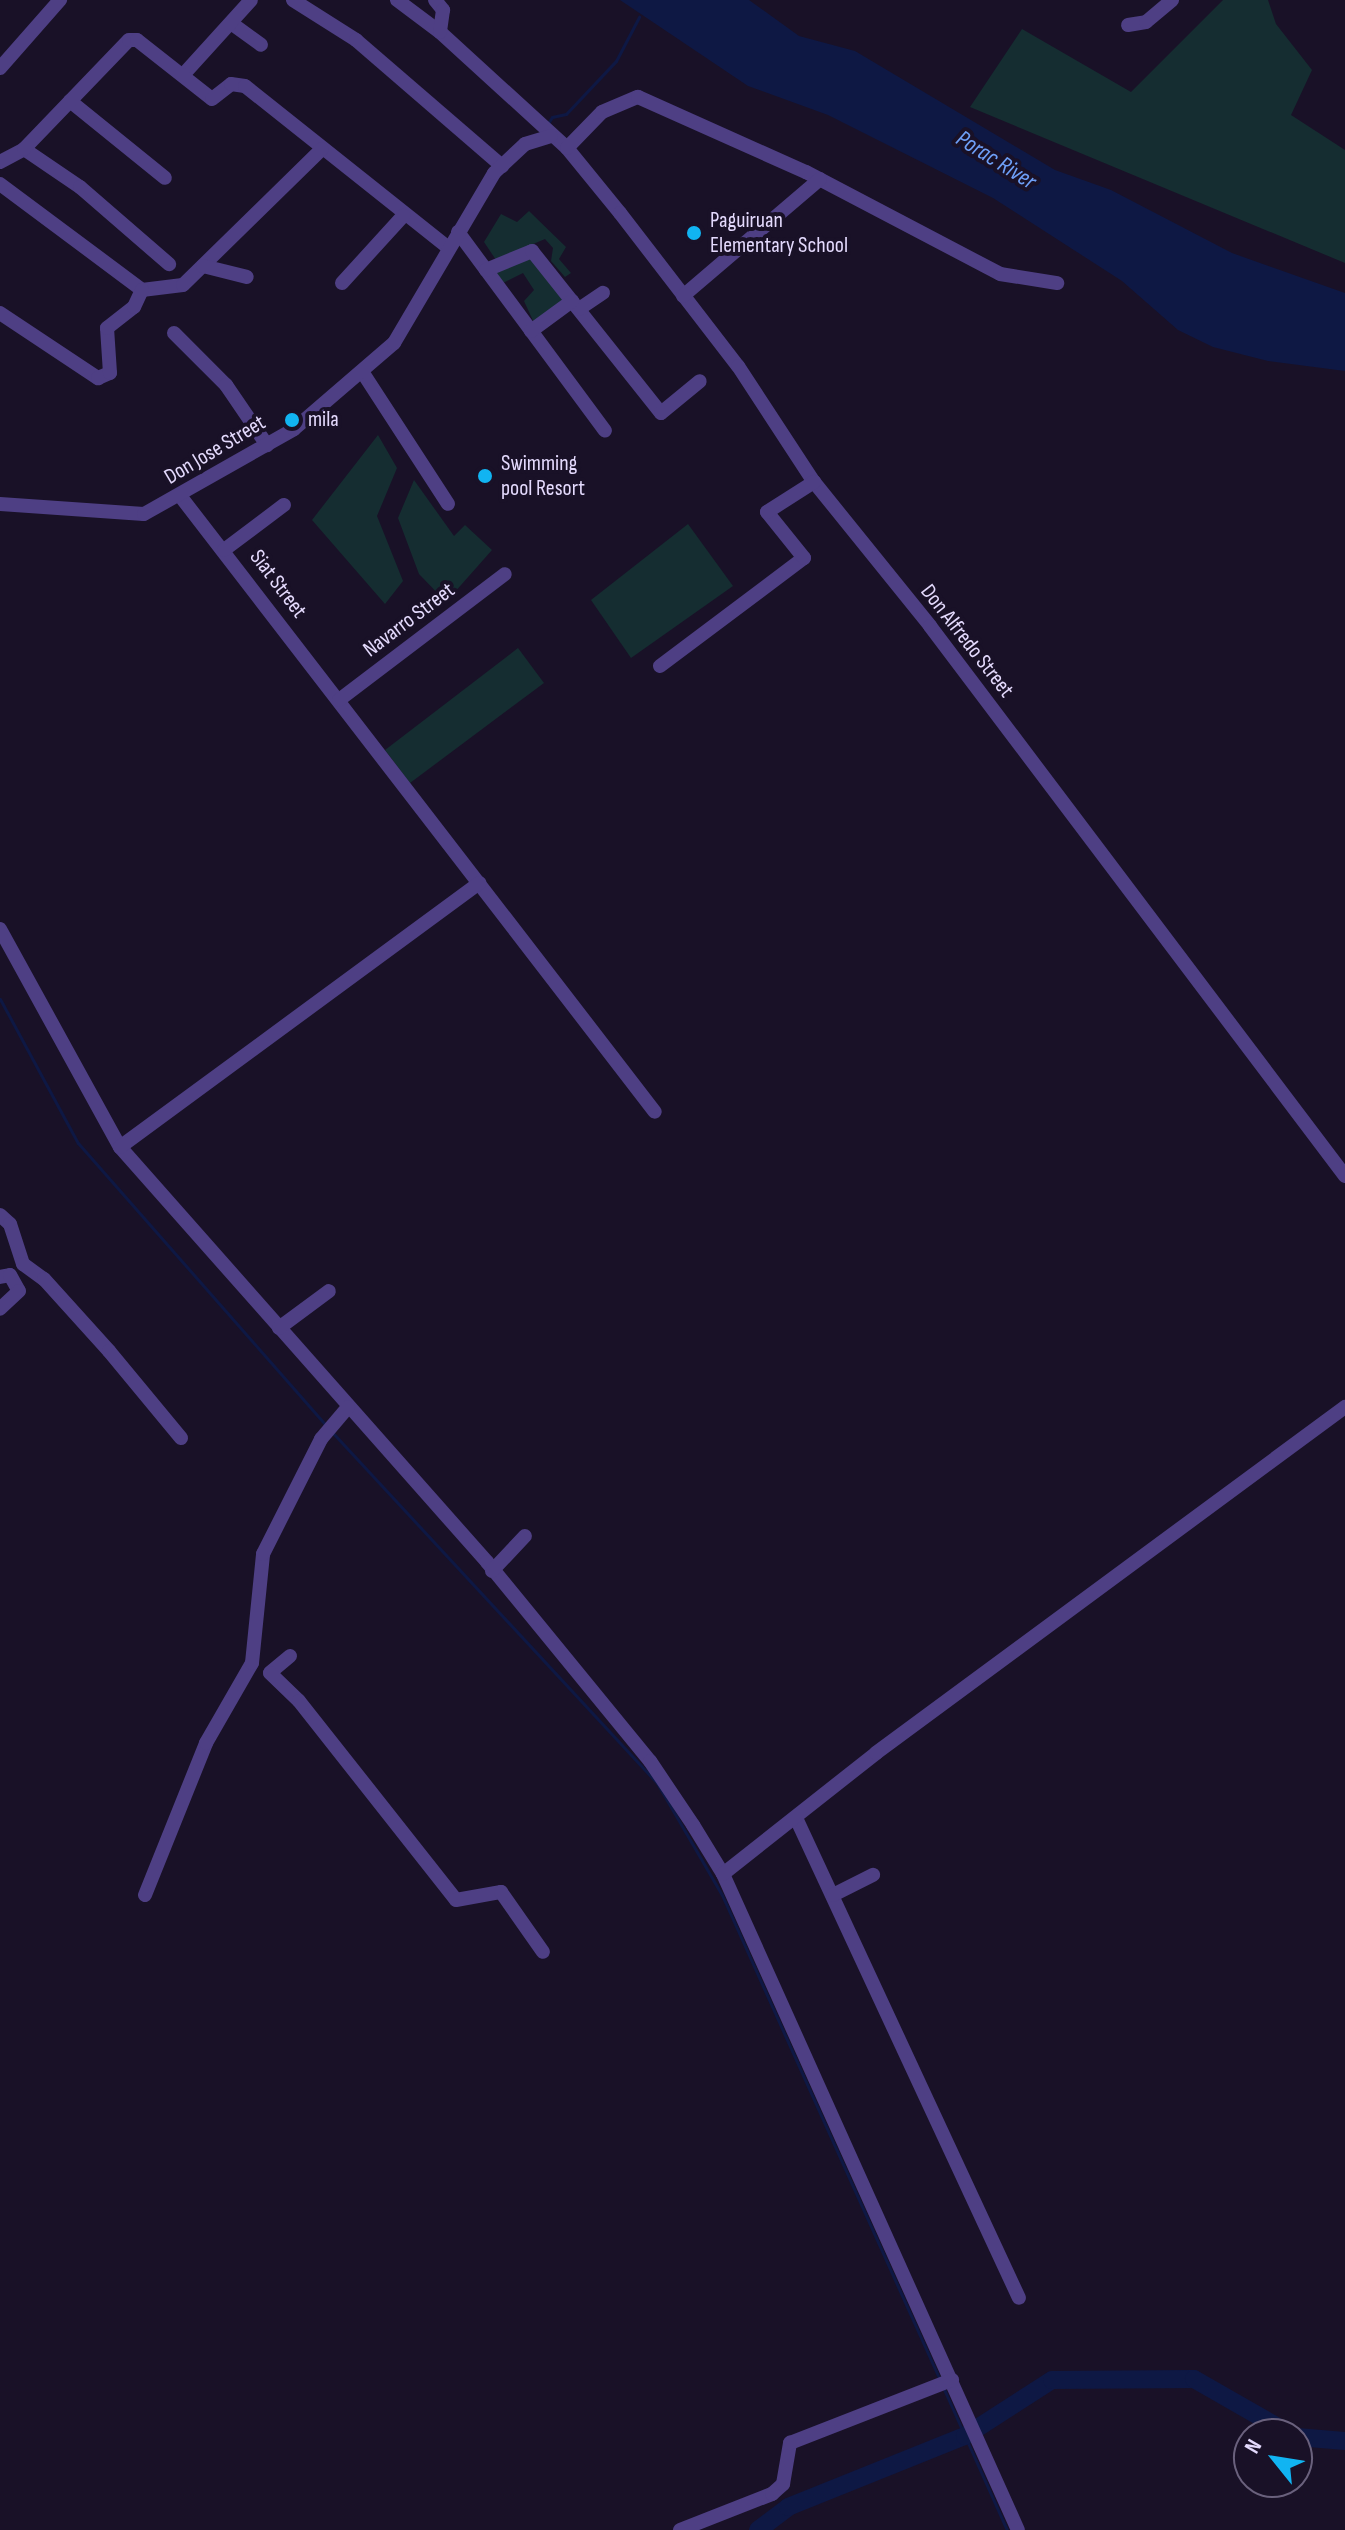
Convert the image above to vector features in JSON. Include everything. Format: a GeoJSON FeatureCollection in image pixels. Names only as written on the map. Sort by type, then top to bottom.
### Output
{"type":"FeatureCollection","features":[{"type":"Feature","properties":{"kind":"street"},"geometry":{"type":"LineString","coordinates":[[0,68],[60,0]]}},
{"type":"Feature","properties":{"kind":"street"},"geometry":{"type":"LineString","coordinates":[[183,75],[251,0]]}},
{"type":"Feature","properties":{"kind":"street"},"geometry":{"type":"LineString","coordinates":[[293,0],[356,40],[502,166]]}},
{"type":"Feature","properties":{"kind":"street","name":"Don Alfredo Street"},"geometry":{"type":"LineString","coordinates":[[397,0],[440,32],[567,148],[738,366],[814,482],[939,638],[1345,1176]]}},
{"type":"Feature","properties":{"kind":"street"},"geometry":{"type":"LineString","coordinates":[[435,0],[443,10],[440,32]]}},
{"type":"Feature","properties":{"kind":"street"},"geometry":{"type":"LineString","coordinates":[[1128,25],[1146,22],[1172,0]]}},
{"type":"Feature","properties":{"kind":"street"},"geometry":{"type":"LineString","coordinates":[[231,23],[261,45]]}},
{"type":"Feature","properties":{"kind":"street"},"geometry":{"type":"LineString","coordinates":[[0,162],[24,149],[129,40],[144,43],[212,99],[231,84],[245,86],[403,216],[449,248]]}},
{"type":"Feature","properties":{"kind":"street"},"geometry":{"type":"LineString","coordinates":[[567,148],[602,112],[638,97],[820,179],[1000,274],[1057,283]]}},
{"type":"Feature","properties":{"kind":"street"},"geometry":{"type":"LineString","coordinates":[[70,101],[165,178]]}},
{"type":"Feature","properties":{"kind":"street","name":"Don Jose Street"},"geometry":{"type":"LineString","coordinates":[[0,504],[114,516],[144,514],[181,497],[267,445],[363,373],[394,343],[458,232],[502,166],[525,144],[551,136]]}},
{"type":"Feature","properties":{"kind":"street"},"geometry":{"type":"LineString","coordinates":[[24,149],[80,187],[169,264]]}},
{"type":"Feature","properties":{"kind":"street"},"geometry":{"type":"LineString","coordinates":[[0,184],[142,290],[183,285],[322,149]]}},
{"type":"Feature","properties":{"kind":"street"},"geometry":{"type":"LineString","coordinates":[[683,296],[820,179]]}},
{"type":"Feature","properties":{"kind":"street"},"geometry":{"type":"LineString","coordinates":[[342,283],[403,216]]}},
{"type":"Feature","properties":{"kind":"street"},"geometry":{"type":"LineString","coordinates":[[458,232],[605,431]]}},
{"type":"Feature","properties":{"kind":"street"},"geometry":{"type":"LineString","coordinates":[[486,270],[532,251],[661,413],[700,381]]}},
{"type":"Feature","properties":{"kind":"street"},"geometry":{"type":"LineString","coordinates":[[203,266],[247,277]]}},
{"type":"Feature","properties":{"kind":"street"},"geometry":{"type":"LineString","coordinates":[[0,313],[98,378],[110,373],[107,328],[134,307],[142,290]]}},
{"type":"Feature","properties":{"kind":"street"},"geometry":{"type":"LineString","coordinates":[[531,331],[603,293]]}},
{"type":"Feature","properties":{"kind":"street"},"geometry":{"type":"LineString","coordinates":[[174,333],[226,385],[267,445]]}},
{"type":"Feature","properties":{"kind":"street"},"geometry":{"type":"LineString","coordinates":[[363,373],[448,504]]}},
{"type":"Feature","properties":{"kind":"street"},"geometry":{"type":"LineString","coordinates":[[660,666],[804,558],[767,512],[814,482]]}},
{"type":"Feature","properties":{"kind":"street","name":"Siat Street"},"geometry":{"type":"LineString","coordinates":[[181,497],[655,1112]]}},
{"type":"Feature","properties":{"kind":"street"},"geometry":{"type":"LineString","coordinates":[[224,550],[284,505]]}},
{"type":"Feature","properties":{"kind":"street","name":"Navarro Street"},"geometry":{"type":"LineString","coordinates":[[339,700],[505,574]]}},
{"type":"Feature","properties":{"kind":"street"},"geometry":{"type":"LineString","coordinates":[[120,1147],[479,883]]}},
{"type":"Feature","properties":{"kind":"street"},"geometry":{"type":"LineString","coordinates":[[0,929],[120,1147],[279,1328],[345,1410],[492,1571],[650,1761],[723,1874],[945,2383],[1018,2530]]}},
{"type":"Feature","properties":{"kind":"street"},"geometry":{"type":"LineString","coordinates":[[0,1215],[10,1224],[23,1264],[44,1279],[181,1438]]}},
{"type":"Feature","properties":{"kind":"street"},"geometry":{"type":"LineString","coordinates":[[0,1277],[10,1275],[19,1291],[0,1309]]}},
{"type":"Feature","properties":{"kind":"street"},"geometry":{"type":"LineString","coordinates":[[279,1328],[329,1291]]}},
{"type":"Feature","properties":{"kind":"street"},"geometry":{"type":"LineString","coordinates":[[723,1874],[1345,1407]]}},
{"type":"Feature","properties":{"kind":"street"},"geometry":{"type":"LineString","coordinates":[[145,1895],[206,1743],[252,1663],[263,1554],[328,1430],[345,1410]]}},
{"type":"Feature","properties":{"kind":"street"},"geometry":{"type":"LineString","coordinates":[[492,1571],[525,1536]]}},
{"type":"Feature","properties":{"kind":"street"},"geometry":{"type":"LineString","coordinates":[[290,1656],[270,1673],[299,1701],[456,1900],[501,1892],[543,1952]]}},
{"type":"Feature","properties":{"kind":"street"},"geometry":{"type":"LineString","coordinates":[[796,1818],[1019,2298]]}},
{"type":"Feature","properties":{"kind":"street"},"geometry":{"type":"LineString","coordinates":[[833,1895],[873,1875]]}},
{"type":"Feature","properties":{"kind":"street"},"geometry":{"type":"LineString","coordinates":[[680,2530],[772,2494],[783,2484],[790,2443],[945,2383]]}},
{"type":"Feature","properties":{"kind":"green space"},"geometry":{"type":"Polygon","coordinates":[[[1223,0],[1268,0],[1276,24],[1312,70],[1291,115],[1345,150],[1345,263],[970,107],[1022,29],[1131,92],[1223,0]]]}},
{"type":"Feature","properties":{"kind":"green space"},"geometry":{"type":"Polygon","coordinates":[[[529,211],[566,247],[559,259],[571,273],[565,277],[551,261],[553,248],[545,239],[496,260],[484,242],[501,214],[517,222],[529,211]]]}},
{"type":"Feature","properties":{"kind":"green space"},"geometry":{"type":"Polygon","coordinates":[[[533,255],[566,301],[535,325],[524,301],[534,290],[523,273],[503,283],[494,270],[533,255]]]}},
{"type":"Feature","properties":{"kind":"green space"},"geometry":{"type":"Polygon","coordinates":[[[378,435],[397,468],[377,516],[403,581],[385,604],[312,520],[378,435]]]}},
{"type":"Feature","properties":{"kind":"green space"},"geometry":{"type":"Polygon","coordinates":[[[414,480],[454,536],[465,525],[492,550],[446,602],[419,574],[398,518],[414,480]]]}},
{"type":"Feature","properties":{"kind":"green space"},"geometry":{"type":"Polygon","coordinates":[[[688,524],[733,586],[631,658],[591,600],[688,524]]]}},
{"type":"Feature","properties":{"kind":"green space"},"geometry":{"type":"Polygon","coordinates":[[[518,648],[544,683],[410,783],[385,750],[518,648]]]}},
{"type":"Feature","properties":{"kind":"water","name":"Porac River"},"geometry":{"type":"Polygon","coordinates":[[[620,0],[749,0],[799,36],[855,51],[1055,170],[1111,190],[1232,253],[1345,293],[1345,371],[1268,361],[1213,347],[1178,330],[1122,281],[993,198],[828,115],[748,86],[620,0]]]}},
{"type":"Feature","properties":{"kind":"waterway"},"geometry":{"type":"LineString","coordinates":[[547,125],[552,117],[566,114],[616,61],[639,17]]}},
{"type":"Feature","properties":{"kind":"waterway"},"geometry":{"type":"LineString","coordinates":[[0,999],[78,1143],[327,1426]]}},
{"type":"Feature","properties":{"kind":"waterway"},"geometry":{"type":"LineString","coordinates":[[332,1432],[657,1783],[722,1895],[940,2380]]}},
{"type":"Feature","properties":{"kind":"waterway"},"geometry":{"type":"LineString","coordinates":[[758,2530],[788,2507],[965,2436],[1052,2380],[1194,2379],[1262,2418]]}},
{"type":"Feature","properties":{"kind":"waterway"},"geometry":{"type":"LineString","coordinates":[[943,2387],[1007,2530]]}},
{"type":"Feature","properties":{"kind":"waterway"},"geometry":{"type":"LineString","coordinates":[[1313,2438],[1345,2441]]}},
{"type":"Feature","properties":{"kind":"place","name":"Paguiruan Elementary School"},"geometry":{"type":"Point","coordinates":[694,233]}},
{"type":"Feature","properties":{"kind":"place","name":"mila"},"geometry":{"type":"Point","coordinates":[292,420]}},
{"type":"Feature","properties":{"kind":"place","name":"Swimming pool Resort"},"geometry":{"type":"Point","coordinates":[485,476]}}]}
